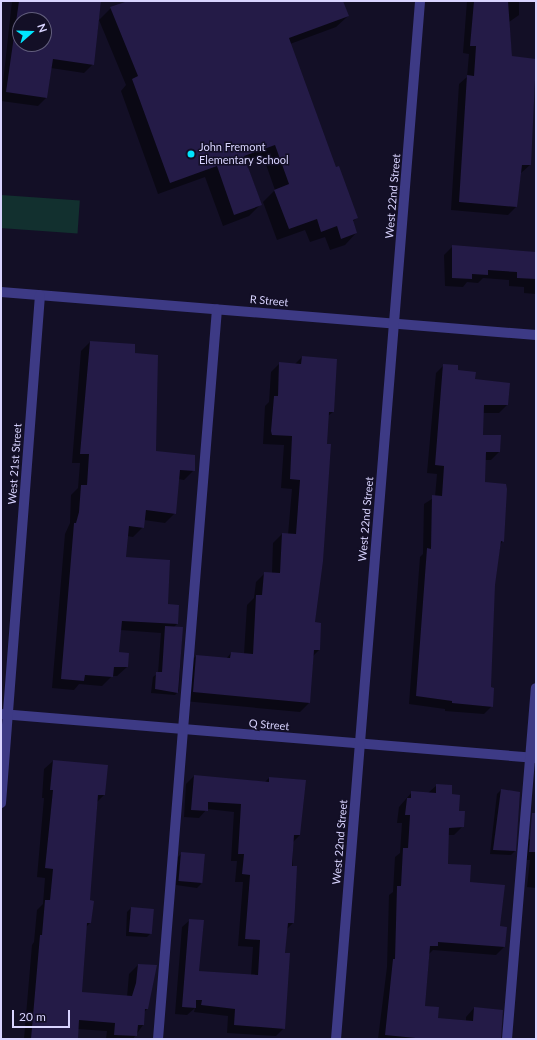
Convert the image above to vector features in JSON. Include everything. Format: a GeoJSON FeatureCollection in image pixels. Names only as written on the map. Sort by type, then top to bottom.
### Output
{"type":"FeatureCollection","features":[{"type":"Feature","properties":{"kind":"street","name":"West 22nd Street"},"geometry":{"type":"LineString","coordinates":[[336,1039],[420,1]]}},
{"type":"Feature","properties":{"kind":"street","name":"R Street"},"geometry":{"type":"LineString","coordinates":[[1,292],[536,335]]}},
{"type":"Feature","properties":{"kind":"street","name":"West 21st Street"},"geometry":{"type":"LineString","coordinates":[[1,803],[4,715],[40,295]]}},
{"type":"Feature","properties":{"kind":"street"},"geometry":{"type":"LineString","coordinates":[[158,1039],[217,309]]}},
{"type":"Feature","properties":{"kind":"street"},"geometry":{"type":"LineString","coordinates":[[507,1039],[533,758],[536,688]]}},
{"type":"Feature","properties":{"kind":"street","name":"Q Street"},"geometry":{"type":"LineString","coordinates":[[4,715],[533,758]]}},
{"type":"Feature","properties":{"kind":"green space"},"geometry":{"type":"Polygon","coordinates":[[[1,195],[80,201],[78,233],[1,228],[1,195]]]}},
{"type":"Feature","properties":{"kind":"building"},"geometry":{"type":"Polygon","coordinates":[[[19,1],[101,1],[94,65],[53,59],[47,98],[6,92],[12,50],[12,52],[52,52],[52,12],[17,12],[19,1]]]}},
{"type":"Feature","properties":{"kind":"building"},"geometry":{"type":"Polygon","coordinates":[[[128,1],[343,1],[349,16],[289,38],[336,167],[339,166],[358,218],[353,220],[357,233],[341,239],[337,226],[321,232],[317,219],[289,229],[274,190],[289,184],[275,145],[244,156],[262,205],[234,215],[217,166],[170,183],[132,79],[138,76],[110,7],[128,1]]]}},
{"type":"Feature","properties":{"kind":"building"},"geometry":{"type":"Polygon","coordinates":[[[474,1],[508,1],[512,56],[536,59],[531,165],[522,165],[517,207],[459,202],[467,75],[474,76],[476,46],[470,46],[474,1]]]}},
{"type":"Feature","properties":{"kind":"building"},"geometry":{"type":"Polygon","coordinates":[[[452,245],[536,252],[536,279],[517,278],[517,272],[488,270],[488,275],[472,274],[472,279],[452,278],[452,245]]]}},
{"type":"Feature","properties":{"kind":"building"},"geometry":{"type":"Polygon","coordinates":[[[90,341],[135,344],[135,353],[158,355],[156,451],[195,455],[195,471],[180,470],[176,514],[146,510],[144,528],[129,526],[126,557],[170,560],[168,604],[179,605],[178,624],[122,621],[119,652],[129,653],[128,667],[114,667],[113,677],[85,675],[84,681],[61,679],[74,523],[76,523],[79,512],[81,485],[87,485],[89,454],[80,454],[90,341]]]}},
{"type":"Feature","properties":{"kind":"building"},"geometry":{"type":"Polygon","coordinates":[[[302,356],[337,359],[334,412],[329,412],[327,444],[331,444],[323,561],[315,622],[321,623],[320,650],[314,650],[310,703],[193,692],[196,655],[230,658],[231,652],[253,654],[256,595],[262,595],[264,572],[280,573],[282,533],[296,534],[300,480],[290,479],[292,436],[272,435],[271,431],[274,396],[278,396],[279,362],[301,364],[302,356]]]}},
{"type":"Feature","properties":{"kind":"building"},"geometry":{"type":"Polygon","coordinates":[[[443,364],[458,365],[458,370],[476,372],[475,379],[510,383],[508,405],[484,405],[483,435],[501,435],[500,452],[486,452],[485,482],[506,484],[507,489],[504,542],[501,541],[495,585],[491,687],[494,688],[493,707],[452,703],[452,701],[416,696],[427,548],[431,549],[432,495],[442,496],[444,466],[435,465],[443,364]]]}},
{"type":"Feature","properties":{"kind":"building"},"geometry":{"type":"Polygon","coordinates":[[[165,626],[183,627],[178,693],[155,689],[156,672],[162,672],[165,626]]]}},
{"type":"Feature","properties":{"kind":"building"},"geometry":{"type":"Polygon","coordinates":[[[53,760],[108,765],[105,795],[98,795],[90,900],[94,901],[91,923],[87,923],[82,992],[132,996],[136,983],[138,964],[157,965],[148,1009],[145,1009],[144,1025],[138,1025],[137,1036],[114,1035],[115,1023],[79,1020],[78,1039],[31,1039],[40,935],[42,935],[45,900],[50,900],[53,869],[45,868],[53,790],[50,790],[53,760]]]}},
{"type":"Feature","properties":{"kind":"building"},"geometry":{"type":"Polygon","coordinates":[[[194,775],[269,782],[269,777],[306,780],[300,835],[294,835],[292,866],[297,866],[294,923],[288,923],[285,953],[290,953],[285,1029],[234,1025],[235,1009],[201,1005],[202,1000],[196,1000],[196,1008],[182,1007],[189,919],[204,920],[199,971],[258,975],[260,940],[245,939],[250,875],[242,874],[244,854],[238,854],[241,804],[208,802],[208,811],[191,810],[194,775]]]}},
{"type":"Feature","properties":{"kind":"building"},"geometry":{"type":"Polygon","coordinates":[[[436,784],[452,785],[452,794],[460,795],[459,811],[465,811],[464,827],[449,828],[448,864],[471,865],[470,882],[505,885],[500,926],[507,927],[505,947],[438,942],[438,946],[430,946],[425,1006],[439,1007],[438,1018],[473,1021],[474,1007],[503,1010],[501,1039],[426,1039],[385,1035],[393,959],[395,959],[397,886],[401,886],[403,848],[408,848],[410,815],[405,815],[407,798],[411,798],[411,791],[436,793],[436,784]]]}},
{"type":"Feature","properties":{"kind":"building"},"geometry":{"type":"Polygon","coordinates":[[[501,789],[520,792],[516,851],[493,850],[501,789]]]}},
{"type":"Feature","properties":{"kind":"building"},"geometry":{"type":"Polygon","coordinates":[[[532,813],[536,813],[536,852],[529,852],[532,813]]]}},
{"type":"Feature","properties":{"kind":"building"},"geometry":{"type":"Polygon","coordinates":[[[181,852],[205,854],[202,883],[178,881],[181,852]]]}},
{"type":"Feature","properties":{"kind":"building"},"geometry":{"type":"Polygon","coordinates":[[[131,907],[154,909],[152,934],[129,932],[131,907]]]}},
{"type":"Feature","properties":{"kind":"place","name":"John Fremont Elementary School"},"geometry":{"type":"Point","coordinates":[191,154]}}]}
